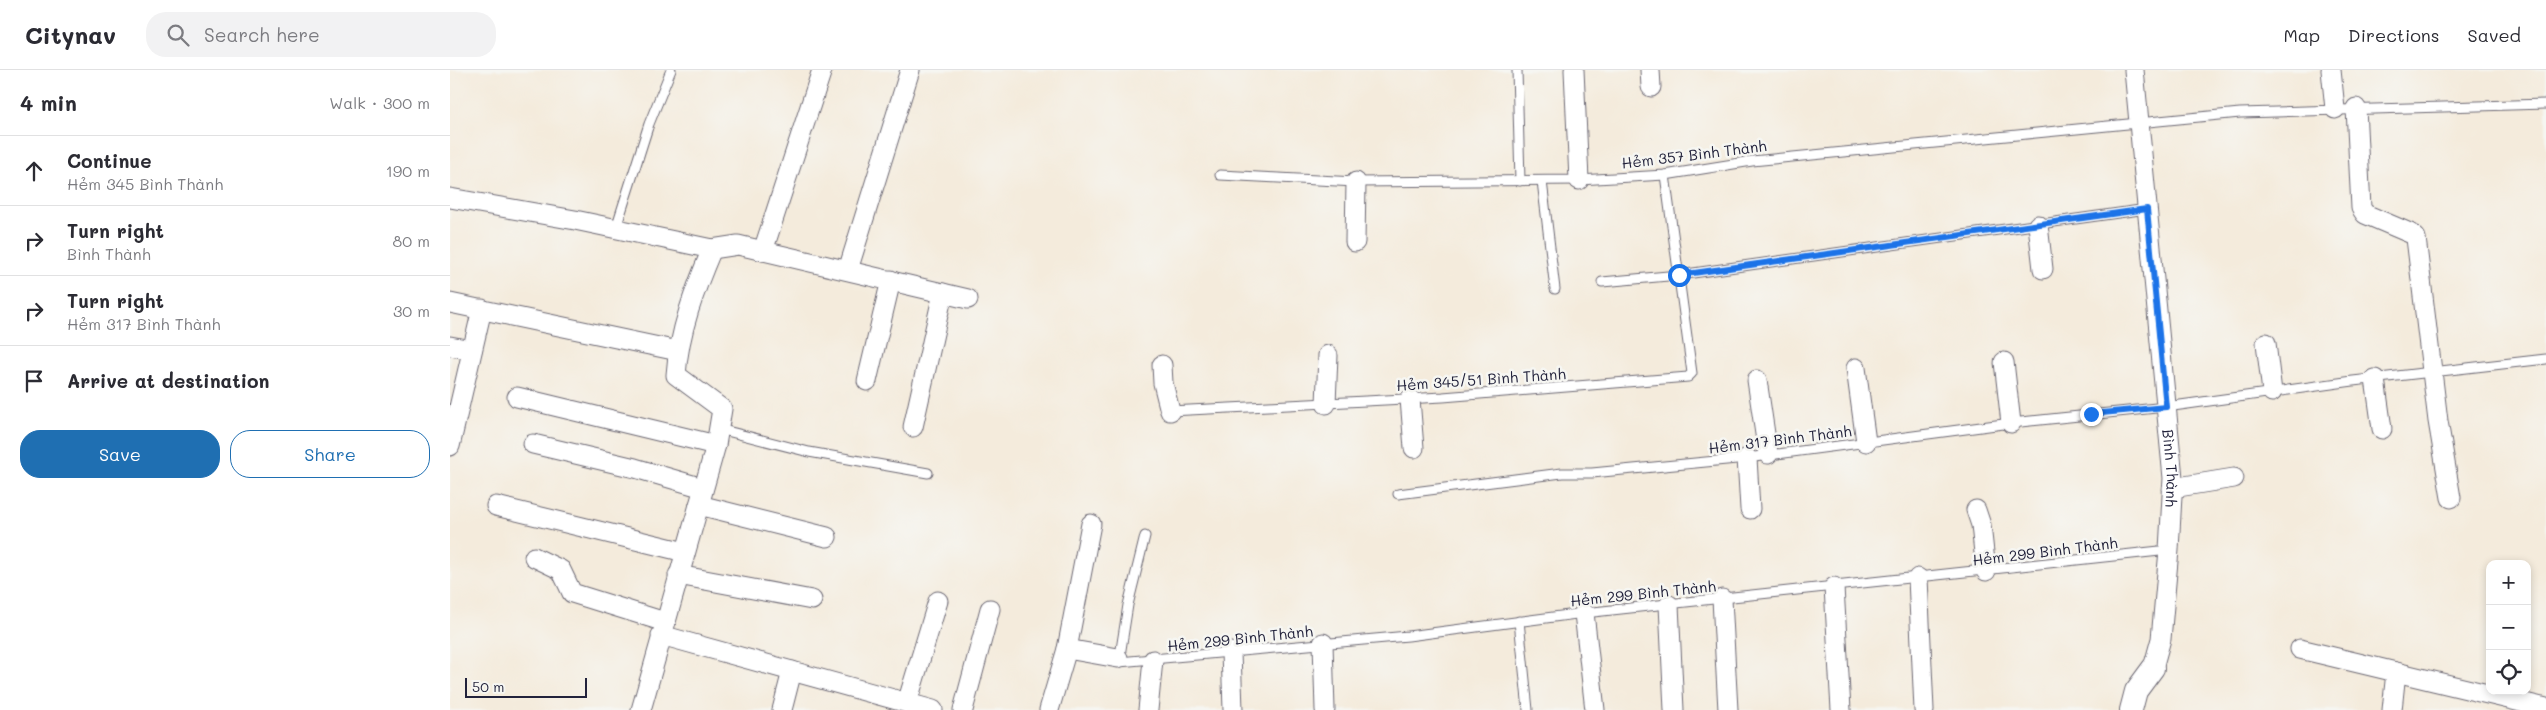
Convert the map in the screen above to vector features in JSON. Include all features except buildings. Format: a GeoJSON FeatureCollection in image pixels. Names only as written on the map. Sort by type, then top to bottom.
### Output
{"type":"FeatureCollection","features":[{"type":"Feature","properties":{"kind":"street"},"geometry":{"type":"LineString","coordinates":[[763,251],[822,70]]}},
{"type":"Feature","properties":{"kind":"street"},"geometry":{"type":"LineString","coordinates":[[848,270],[910,70]]}},
{"type":"Feature","properties":{"kind":"street"},"geometry":{"type":"LineString","coordinates":[[1574,70],[1579,180]]}},
{"type":"Feature","properties":{"kind":"street","name":"Bình Thành"},"geometry":{"type":"LineString","coordinates":[[2132,710],[2136,692],[2153,668],[2161,639],[2169,550],[2172,488],[2141,121],[2134,70]]}},
{"type":"Feature","properties":{"kind":"street"},"geometry":{"type":"LineString","coordinates":[[2331,70],[2335,109]]}},
{"type":"Feature","properties":{"kind":"street"},"geometry":{"type":"LineString","coordinates":[[2356,108],[2360,208],[2365,214],[2412,234],[2416,238],[2432,373],[2451,498]]}},
{"type":"Feature","properties":{"kind":"street"},"geometry":{"type":"LineString","coordinates":[[1354,242],[1356,182]]}},
{"type":"Feature","properties":{"kind":"street"},"geometry":{"type":"LineString","coordinates":[[450,198],[616,228],[712,249],[738,245],[968,299]]}},
{"type":"Feature","properties":{"kind":"street"},"geometry":{"type":"LineString","coordinates":[[2038,224],[2043,269]]}},
{"type":"Feature","properties":{"kind":"street"},"geometry":{"type":"LineString","coordinates":[[640,710],[701,496],[717,437],[722,409],[676,375],[678,351],[695,290],[712,249]]}},
{"type":"Feature","properties":{"kind":"street"},"geometry":{"type":"LineString","coordinates":[[867,381],[891,280]]}},
{"type":"Feature","properties":{"kind":"street"},"geometry":{"type":"LineString","coordinates":[[912,427],[943,293]]}},
{"type":"Feature","properties":{"kind":"street"},"geometry":{"type":"LineString","coordinates":[[450,303],[678,351]]}},
{"type":"Feature","properties":{"kind":"street"},"geometry":{"type":"LineString","coordinates":[[450,446],[482,310]]}},
{"type":"Feature","properties":{"kind":"street"},"geometry":{"type":"LineString","coordinates":[[2266,343],[2272,392]]}},
{"type":"Feature","properties":{"kind":"street"},"geometry":{"type":"LineString","coordinates":[[450,346],[472,350]]}},
{"type":"Feature","properties":{"kind":"street"},"geometry":{"type":"LineString","coordinates":[[1326,404],[1328,355]]}},
{"type":"Feature","properties":{"kind":"street"},"geometry":{"type":"LineString","coordinates":[[2004,362],[2011,423]]}},
{"type":"Feature","properties":{"kind":"street"},"geometry":{"type":"LineString","coordinates":[[1162,365],[1163,383],[1170,412]]}},
{"type":"Feature","properties":{"kind":"street"},"geometry":{"type":"LineString","coordinates":[[1856,368],[1866,442]]}},
{"type":"Feature","properties":{"kind":"street"},"geometry":{"type":"LineString","coordinates":[[2375,379],[2382,429]]}},
{"type":"Feature","properties":{"kind":"street"},"geometry":{"type":"LineString","coordinates":[[1757,380],[1768,454]]}},
{"type":"Feature","properties":{"kind":"street"},"geometry":{"type":"LineString","coordinates":[[517,396],[717,437]]}},
{"type":"Feature","properties":{"kind":"street"},"geometry":{"type":"LineString","coordinates":[[1410,399],[1414,448]]}},
{"type":"Feature","properties":{"kind":"street"},"geometry":{"type":"LineString","coordinates":[[533,444],[635,468],[701,496],[827,536]]}},
{"type":"Feature","properties":{"kind":"street"},"geometry":{"type":"LineString","coordinates":[[1747,458],[1750,509]]}},
{"type":"Feature","properties":{"kind":"street"},"geometry":{"type":"LineString","coordinates":[[2172,488],[2234,478]]}},
{"type":"Feature","properties":{"kind":"street"},"geometry":{"type":"LineString","coordinates":[[496,506],[685,552]]}},
{"type":"Feature","properties":{"kind":"street"},"geometry":{"type":"LineString","coordinates":[[1976,510],[1981,525],[1986,571]]}},
{"type":"Feature","properties":{"kind":"street"},"geometry":{"type":"LineString","coordinates":[[1049,710],[1067,649],[1091,524]]}},
{"type":"Feature","properties":{"kind":"street"},"geometry":{"type":"LineString","coordinates":[[534,557],[561,570],[572,593],[663,628],[792,671],[872,702],[907,703],[933,710]]}},
{"type":"Feature","properties":{"kind":"street"},"geometry":{"type":"LineString","coordinates":[[678,575],[812,600]]}},
{"type":"Feature","properties":{"kind":"street"},"geometry":{"type":"LineString","coordinates":[[1918,578],[1924,710]]}},
{"type":"Feature","properties":{"kind":"street"},"geometry":{"type":"LineString","coordinates":[[1834,587],[1841,710]]}},
{"type":"Feature","properties":{"kind":"street"},"geometry":{"type":"LineString","coordinates":[[1722,599],[1728,710]]}},
{"type":"Feature","properties":{"kind":"street"},"geometry":{"type":"LineString","coordinates":[[907,703],[938,601]]}},
{"type":"Feature","properties":{"kind":"street"},"geometry":{"type":"LineString","coordinates":[[1669,606],[1674,710]]}},
{"type":"Feature","properties":{"kind":"street"},"geometry":{"type":"LineString","coordinates":[[963,710],[990,609]]}},
{"type":"Feature","properties":{"kind":"street"},"geometry":{"type":"LineString","coordinates":[[1584,613],[1595,710]]}},
{"type":"Feature","properties":{"kind":"street"},"geometry":{"type":"LineString","coordinates":[[1323,643],[1325,710]]}},
{"type":"Feature","properties":{"kind":"street"},"geometry":{"type":"LineString","coordinates":[[1067,649],[1118,660]]}},
{"type":"Feature","properties":{"kind":"street"},"geometry":{"type":"LineString","coordinates":[[2300,649],[2396,672],[2526,707],[2546,708]]}},
{"type":"Feature","properties":{"kind":"street"},"geometry":{"type":"LineString","coordinates":[[1231,652],[1233,710]]}},
{"type":"Feature","properties":{"kind":"street"},"geometry":{"type":"LineString","coordinates":[[1148,710],[1153,660]]}},
{"type":"Feature","properties":{"kind":"street"},"geometry":{"type":"LineString","coordinates":[[782,710],[792,671]]}},
{"type":"Feature","properties":{"kind":"street"},"geometry":{"type":"LineString","coordinates":[[2392,710],[2396,672]]}},
{"type":"Feature","properties":{"kind":"lane"},"geometry":{"type":"LineString","coordinates":[[616,228],[649,124],[671,70]]}},
{"type":"Feature","properties":{"kind":"lane"},"geometry":{"type":"LineString","coordinates":[[1518,70],[1520,181]]}},
{"type":"Feature","properties":{"kind":"lane","name":"Hẻm 357 Bình Thành"},"geometry":{"type":"LineString","coordinates":[[1220,175],[1356,182],[1579,180],[1665,175],[1752,160],[2240,112],[2546,104]]}},
{"type":"Feature","properties":{"kind":"lane"},"geometry":{"type":"LineString","coordinates":[[1665,175],[1679,275]]}},
{"type":"Feature","properties":{"kind":"lane"},"geometry":{"type":"LineString","coordinates":[[1542,181],[1555,289]]}},
{"type":"Feature","properties":{"kind":"lane"},"geometry":{"type":"LineString","coordinates":[[1602,282],[1679,275],[2147,209]]}},
{"type":"Feature","properties":{"kind":"lane","name":"Hẻm 345/51 Bình Thành"},"geometry":{"type":"LineString","coordinates":[[1170,412],[1410,399],[1688,377],[1692,373],[1679,275]]}},
{"type":"Feature","properties":{"kind":"lane","name":"Hẻm 317 Bình Thành"},"geometry":{"type":"LineString","coordinates":[[1398,494],[1562,473],[1592,473],[1747,458],[2011,423],[2166,407],[2272,392],[2546,359]]}},
{"type":"Feature","properties":{"kind":"lane"},"geometry":{"type":"LineString","coordinates":[[717,437],[928,473]]}},
{"type":"Feature","properties":{"kind":"lane"},"geometry":{"type":"LineString","coordinates":[[1118,660],[1144,536]]}},
{"type":"Feature","properties":{"kind":"lane","name":"Hẻm 299 Bình Thành"},"geometry":{"type":"LineString","coordinates":[[1118,660],[1153,660],[1408,636],[1584,613],[1669,606],[2169,550]]}},
{"type":"Feature","properties":{"kind":"lane"},"geometry":{"type":"LineString","coordinates":[[1519,621],[1528,710]]}},
{"type":"Feature","properties":{"kind":"route"},"geometry":{"type":"LineString","coordinates":[[1679,275],[2147,209],[2166,407],[2091,414]]}}]}
